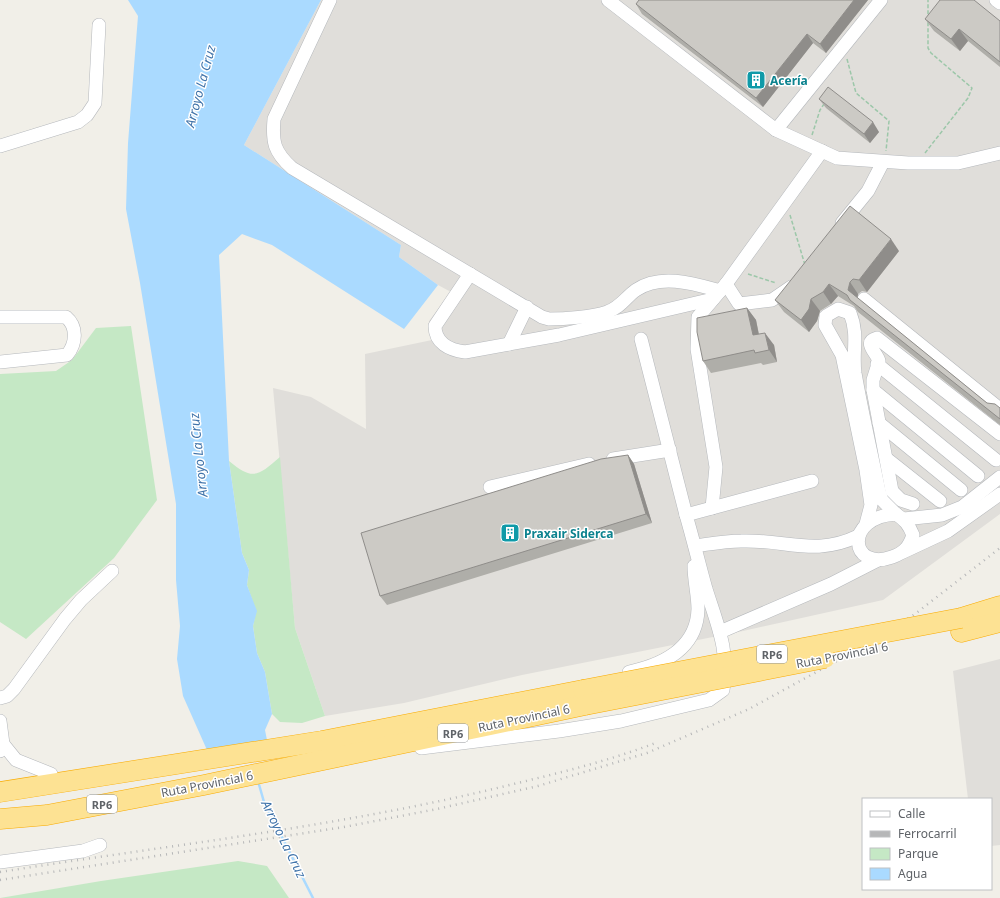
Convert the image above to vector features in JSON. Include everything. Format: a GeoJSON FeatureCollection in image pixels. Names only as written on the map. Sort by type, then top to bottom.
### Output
{"type":"FeatureCollection","features":[{"type":"Feature","properties":{"kind":"highway"},"geometry":{"type":"LineString","coordinates":[[961,625],[1000,607]]}},
{"type":"Feature","properties":{"kind":"highway","name":"Ruta Provincial 6"},"geometry":{"type":"LineString","coordinates":[[0,792],[200,762],[442,718],[584,697],[961,625],[1000,622]]}},
{"type":"Feature","properties":{"kind":"highway"},"geometry":{"type":"LineString","coordinates":[[961,625],[1000,625]]}},
{"type":"Feature","properties":{"kind":"highway","name":"Ruta Provincial 6"},"geometry":{"type":"LineString","coordinates":[[0,819],[47,815],[325,760],[584,697]]}},
{"type":"Feature","properties":{"kind":"highway"},"geometry":{"type":"LineString","coordinates":[[0,778],[200,762]]}},
{"type":"Feature","properties":{"kind":"highway"},"geometry":{"type":"LineString","coordinates":[[0,826],[47,815]]}},
{"type":"Feature","properties":{"kind":"lane"},"geometry":{"type":"LineString","coordinates":[[330,0],[274,119],[272,135],[280,158],[292,168],[527,308],[549,319],[607,312],[617,307],[636,289],[651,283],[686,281],[720,291],[739,304],[772,300],[790,288],[806,269]]}},
{"type":"Feature","properties":{"kind":"lane"},"geometry":{"type":"LineString","coordinates":[[608,0],[776,130],[837,158],[887,162],[958,163],[1000,153]]}},
{"type":"Feature","properties":{"kind":"lane"},"geometry":{"type":"LineString","coordinates":[[776,130],[881,0]]}},
{"type":"Feature","properties":{"kind":"lane"},"geometry":{"type":"LineString","coordinates":[[996,0],[1000,3]]}},
{"type":"Feature","properties":{"kind":"lane"},"geometry":{"type":"LineString","coordinates":[[0,146],[78,122],[87,115],[95,103],[99,25]]}},
{"type":"Feature","properties":{"kind":"lane"},"geometry":{"type":"LineString","coordinates":[[712,508],[716,467],[697,349],[698,317],[736,270],[822,151]]}},
{"type":"Feature","properties":{"kind":"lane"},"geometry":{"type":"LineString","coordinates":[[834,233],[868,191],[887,162]]}},
{"type":"Feature","properties":{"kind":"lane"},"geometry":{"type":"LineString","coordinates":[[470,274],[435,326],[435,335],[440,342],[456,351],[465,352],[559,335],[720,291]]}},
{"type":"Feature","properties":{"kind":"lane"},"geometry":{"type":"LineString","coordinates":[[864,299],[1000,409]]}},
{"type":"Feature","properties":{"kind":"lane"},"geometry":{"type":"LineString","coordinates":[[509,344],[527,308]]}},
{"type":"Feature","properties":{"kind":"lane"},"geometry":{"type":"LineString","coordinates":[[695,546],[741,540],[820,548],[845,542],[858,536],[866,524],[870,505],[866,470],[842,355],[824,325],[826,316],[838,309],[850,313],[856,333],[855,372],[879,491],[882,500],[909,526],[912,535],[908,547],[902,553]]}},
{"type":"Feature","properties":{"kind":"lane"},"geometry":{"type":"LineString","coordinates":[[0,317],[66,316],[70,321],[75,339],[72,348],[67,355],[0,362]]}},
{"type":"Feature","properties":{"kind":"lane"},"geometry":{"type":"LineString","coordinates":[[856,333],[870,347],[878,358],[873,380],[873,390],[892,491],[901,500],[913,504]]}},
{"type":"Feature","properties":{"kind":"lane"},"geometry":{"type":"LineString","coordinates":[[325,760],[621,722],[709,700],[723,690],[726,672],[724,642],[686,515],[642,338]]}},
{"type":"Feature","properties":{"kind":"lane"},"geometry":{"type":"LineString","coordinates":[[870,347],[870,342],[877,338],[1000,434]]}},
{"type":"Feature","properties":{"kind":"lane"},"geometry":{"type":"LineString","coordinates":[[855,355],[870,347]]}},
{"type":"Feature","properties":{"kind":"lane"},"geometry":{"type":"LineString","coordinates":[[877,364],[996,460]]}},
{"type":"Feature","properties":{"kind":"lane"},"geometry":{"type":"LineString","coordinates":[[873,390],[978,476]]}},
{"type":"Feature","properties":{"kind":"lane"},"geometry":{"type":"LineString","coordinates":[[879,423],[961,490]]}},
{"type":"Feature","properties":{"kind":"lane"},"geometry":{"type":"LineString","coordinates":[[490,487],[601,461],[670,450]]}},
{"type":"Feature","properties":{"kind":"lane"},"geometry":{"type":"LineString","coordinates":[[887,459],[940,501]]}},
{"type":"Feature","properties":{"kind":"lane"},"geometry":{"type":"LineString","coordinates":[[866,524],[879,517],[942,515],[962,507],[1000,477]]}},
{"type":"Feature","properties":{"kind":"lane"},"geometry":{"type":"LineString","coordinates":[[686,515],[812,481]]}},
{"type":"Feature","properties":{"kind":"lane"},"geometry":{"type":"LineString","coordinates":[[720,632],[831,584],[878,560],[902,553],[948,531],[1000,494]]}},
{"type":"Feature","properties":{"kind":"lane"},"geometry":{"type":"LineString","coordinates":[[858,536],[862,553],[869,558],[878,560]]}},
{"type":"Feature","properties":{"kind":"lane"},"geometry":{"type":"LineString","coordinates":[[442,718],[526,695],[642,669],[682,649],[694,630],[698,609],[694,568],[695,546]]}},
{"type":"Feature","properties":{"kind":"lane"},"geometry":{"type":"LineString","coordinates":[[0,698],[7,696],[14,689],[65,619],[81,600],[112,571]]}},
{"type":"Feature","properties":{"kind":"lane"},"geometry":{"type":"LineString","coordinates":[[0,721],[1,745],[16,760],[51,774]]}},
{"type":"Feature","properties":{"kind":"lane"},"geometry":{"type":"LineString","coordinates":[[0,862],[83,851],[100,845]]}},
{"type":"Feature","properties":{"kind":"path"},"geometry":{"type":"LineString","coordinates":[[920,163],[927,149],[968,98],[972,88],[931,53],[928,48],[928,0]]}},
{"type":"Feature","properties":{"kind":"path"},"geometry":{"type":"LineString","coordinates":[[844,46],[856,93],[889,122],[886,152],[887,162]]}},
{"type":"Feature","properties":{"kind":"path"},"geometry":{"type":"LineString","coordinates":[[808,144],[825,100]]}},
{"type":"Feature","properties":{"kind":"path"},"geometry":{"type":"LineString","coordinates":[[786,201],[806,269]]}},
{"type":"Feature","properties":{"kind":"path"},"geometry":{"type":"LineString","coordinates":[[736,270],[790,288]]}},
{"type":"Feature","properties":{"kind":"shaded area"},"geometry":{"type":"Polygon","coordinates":[[[321,0],[1000,0],[1000,514],[883,600],[743,631],[522,675],[404,703],[325,716],[295,628],[273,388],[311,397],[366,429],[365,354],[432,340],[429,321],[451,292],[438,285],[399,257],[401,245],[244,145],[321,0]]]}},
{"type":"Feature","properties":{"kind":"shaded area"},"geometry":{"type":"Polygon","coordinates":[[[1000,659],[1000,845],[992,846],[992,798],[968,798],[953,671],[1000,659]]]}},
{"type":"Feature","properties":{"kind":"green space"},"geometry":{"type":"Polygon","coordinates":[[[131,326],[157,500],[114,558],[26,639],[0,622],[0,374],[56,371],[72,360],[96,328],[131,326]]]}},
{"type":"Feature","properties":{"kind":"green space"},"geometry":{"type":"Polygon","coordinates":[[[280,457],[295,628],[325,716],[302,723],[280,722],[272,714],[265,672],[257,653],[253,626],[256,611],[247,585],[249,570],[242,553],[229,461],[250,474],[255,474],[261,472],[280,457]]]}},
{"type":"Feature","properties":{"kind":"green space"},"geometry":{"type":"Polygon","coordinates":[[[238,861],[267,866],[289,898],[0,898],[101,881],[238,861]]]}},
{"type":"Feature","properties":{"kind":"water"},"geometry":{"type":"Polygon","coordinates":[[[128,0],[321,0],[244,145],[401,245],[399,257],[438,285],[404,329],[272,245],[242,234],[219,255],[229,461],[242,553],[249,570],[247,585],[257,611],[253,626],[257,653],[265,672],[272,714],[265,730],[267,740],[207,750],[183,696],[177,659],[180,626],[176,580],[176,504],[140,283],[126,209],[128,143],[138,16],[128,0]]]}},
{"type":"Feature","properties":{"kind":"building","name":"Acería"},"geometry":{"type":"Polygon","coordinates":[[[639,0],[854,0],[820,44],[807,34],[756,98],[636,4],[639,0]]]}},
{"type":"Feature","properties":{"kind":"building"},"geometry":{"type":"Polygon","coordinates":[[[940,0],[974,0],[1000,21],[1000,62],[959,29],[951,39],[925,19],[940,0]]]}},
{"type":"Feature","properties":{"kind":"building"},"geometry":{"type":"Polygon","coordinates":[[[828,87],[873,122],[864,134],[819,99],[828,87]]]}},
{"type":"Feature","properties":{"kind":"building"},"geometry":{"type":"Polygon","coordinates":[[[850,206],[891,239],[859,280],[853,279],[850,282],[848,290],[987,403],[995,404],[1000,408],[1000,419],[850,300],[847,295],[829,284],[823,292],[811,299],[809,309],[801,320],[775,300],[850,206]]]}},
{"type":"Feature","properties":{"kind":"building"},"geometry":{"type":"Polygon","coordinates":[[[747,308],[753,335],[765,333],[769,350],[755,353],[754,350],[703,361],[697,332],[697,318],[747,308]]]}},
{"type":"Feature","properties":{"kind":"building","name":"Praxair Siderca"},"geometry":{"type":"Polygon","coordinates":[[[628,455],[646,514],[380,596],[361,533],[601,459],[628,455]]]}},
{"type":"Feature","properties":{"kind":"waterway","name":"Arroyo La Cruz"},"geometry":{"type":"LineString","coordinates":[[258,781],[264,802],[313,898]]}},
{"type":"Feature","properties":{"kind":"railway"},"geometry":{"type":"LineString","coordinates":[[0,880],[344,827],[437,809],[538,786],[647,753],[749,709],[884,635],[915,614],[1000,548]]}},
{"type":"Feature","properties":{"kind":"railway"},"geometry":{"type":"LineString","coordinates":[[0,872],[246,836],[429,803],[575,769],[638,750],[658,742]]}},
{"type":"Feature","properties":{"kind":"place","name":"Acería"},"geometry":{"type":"Point","coordinates":[756,80]}},
{"type":"Feature","properties":{"kind":"place","name":"Praxair Siderca"},"geometry":{"type":"Point","coordinates":[510,533]}}]}
